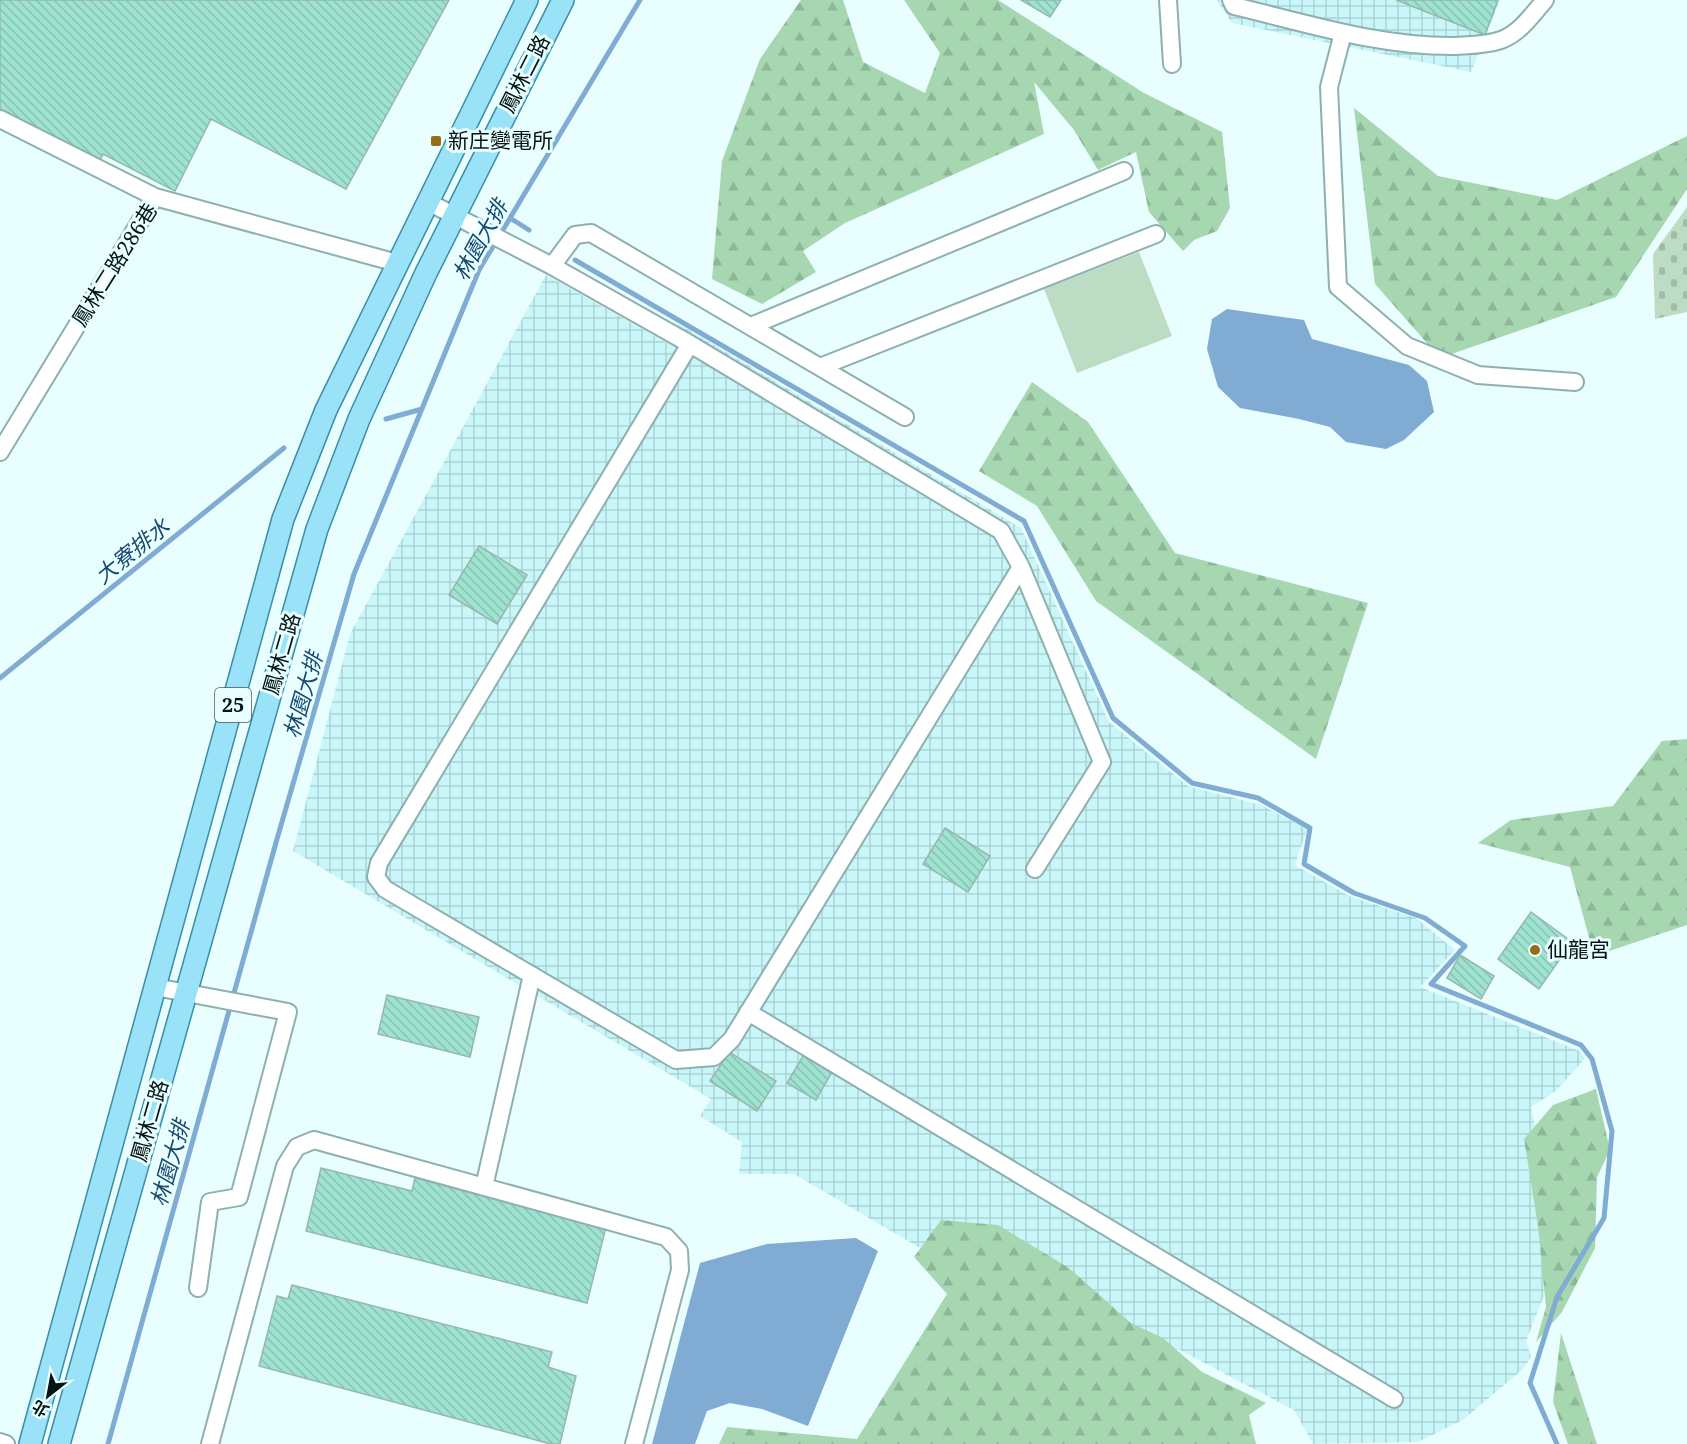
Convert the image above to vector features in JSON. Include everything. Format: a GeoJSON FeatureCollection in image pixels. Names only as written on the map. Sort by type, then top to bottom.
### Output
{"type":"FeatureCollection","features":[{"type":"Feature","properties":{"kind":"main road","name":"鳳林二路"},"geometry":{"type":"LineString","coordinates":[[30,1444],[284,519],[326,410],[527,0]]}},
{"type":"Feature","properties":{"kind":"main road","name":"鳳林二路"},"geometry":{"type":"LineString","coordinates":[[59,1444],[197,994],[317,529],[359,419],[426,273],[460,219],[563,0]]}},
{"type":"Feature","properties":{"kind":"street"},"geometry":{"type":"LineString","coordinates":[[1168,0],[1172,64]]}},
{"type":"Feature","properties":{"kind":"street"},"geometry":{"type":"LineString","coordinates":[[1230,0],[1234,6],[1343,33],[1431,46],[1478,45],[1503,40],[1522,27],[1545,0]]}},
{"type":"Feature","properties":{"kind":"street"},"geometry":{"type":"LineString","coordinates":[[1343,33],[1329,87],[1338,287],[1407,346],[1478,375],[1575,382]]}},
{"type":"Feature","properties":{"kind":"street"},"geometry":{"type":"LineString","coordinates":[[0,119],[155,197]]}},
{"type":"Feature","properties":{"kind":"street"},"geometry":{"type":"LineString","coordinates":[[751,326],[1124,171]]}},
{"type":"Feature","properties":{"kind":"street","name":"鳳林二路286巷"},"geometry":{"type":"LineString","coordinates":[[0,452],[155,197],[397,263]]}},
{"type":"Feature","properties":{"kind":"street"},"geometry":{"type":"LineString","coordinates":[[428,202],[552,266],[690,344],[1001,531],[1021,567],[1102,762],[1035,869]]}},
{"type":"Feature","properties":{"kind":"street"},"geometry":{"type":"LineString","coordinates":[[552,266],[575,235],[591,234],[905,417]]}},
{"type":"Feature","properties":{"kind":"street"},"geometry":{"type":"LineString","coordinates":[[820,367],[1156,234]]}},
{"type":"Feature","properties":{"kind":"street"},"geometry":{"type":"LineString","coordinates":[[690,344],[379,863],[376,878],[385,889],[676,1060],[714,1057],[732,1039],[1021,567]]}},
{"type":"Feature","properties":{"kind":"street"},"geometry":{"type":"LineString","coordinates":[[484,1187],[532,975]]}},
{"type":"Feature","properties":{"kind":"street"},"geometry":{"type":"LineString","coordinates":[[155,987],[288,1012],[239,1197],[210,1202],[198,1288]]}},
{"type":"Feature","properties":{"kind":"street"},"geometry":{"type":"LineString","coordinates":[[748,1012],[1394,1399]]}},
{"type":"Feature","properties":{"kind":"street"},"geometry":{"type":"LineString","coordinates":[[210,1444],[285,1166],[297,1147],[314,1140],[666,1237],[679,1251],[680,1270],[634,1444]]}},
{"type":"Feature","properties":{"kind":"street"},"geometry":{"type":"LineString","coordinates":[[0,1442],[6,1444]]}},
{"type":"Feature","properties":{"kind":"shaded area"},"geometry":{"type":"Polygon","coordinates":[[[1217,0],[1500,0],[1471,72],[1232,23],[1217,0]]]}},
{"type":"Feature","properties":{"kind":"shaded area"},"geometry":{"type":"Polygon","coordinates":[[[546,275],[667,343],[679,324],[1021,528],[1109,722],[1188,786],[1261,805],[1307,829],[1295,865],[1349,896],[1416,918],[1455,950],[1420,987],[1580,1051],[1585,1058],[1556,1091],[1531,1107],[1556,1231],[1544,1296],[1526,1341],[1531,1357],[1523,1369],[1463,1420],[1418,1442],[1313,1444],[1294,1410],[1178,1349],[1162,1360],[1044,1321],[794,1174],[739,1174],[742,1142],[700,1116],[711,1099],[293,851],[350,634],[546,275]]]}},
{"type":"Feature","properties":{"kind":"shaded area"},"geometry":{"type":"Polygon","coordinates":[[[1227,309],[1304,320],[1312,339],[1409,365],[1427,381],[1434,412],[1404,440],[1386,449],[1346,442],[1330,427],[1240,408],[1218,387],[1207,349],[1212,319],[1227,309]]]}},
{"type":"Feature","properties":{"kind":"shaded area"},"geometry":{"type":"Polygon","coordinates":[[[856,1238],[878,1251],[808,1426],[762,1409],[730,1403],[707,1411],[695,1444],[652,1444],[700,1263],[767,1244],[856,1238]]]}},
{"type":"Feature","properties":{"kind":"green space"},"geometry":{"type":"Polygon","coordinates":[[[801,0],[843,0],[863,62],[925,93],[940,53],[904,0],[998,0],[1144,93],[1222,132],[1230,208],[1217,231],[1194,240],[1183,251],[1149,212],[1136,152],[1098,170],[1074,130],[1034,82],[1044,134],[845,223],[803,251],[816,272],[762,304],[712,279],[722,161],[760,59],[801,0]]]}},
{"type":"Feature","properties":{"kind":"green space"},"geometry":{"type":"Polygon","coordinates":[[[1354,108],[1438,176],[1557,200],[1687,136],[1687,189],[1616,297],[1440,358],[1375,284],[1354,108]]]}},
{"type":"Feature","properties":{"kind":"green space"},"geometry":{"type":"Polygon","coordinates":[[[1687,207],[1687,312],[1655,319],[1653,254],[1687,207]]]}},
{"type":"Feature","properties":{"kind":"green space"},"geometry":{"type":"Polygon","coordinates":[[[1139,252],[1172,336],[1077,373],[1044,289],[1139,252]]]}},
{"type":"Feature","properties":{"kind":"green space"},"geometry":{"type":"Polygon","coordinates":[[[1032,382],[1088,422],[1175,553],[1368,603],[1316,759],[1096,601],[1037,506],[979,471],[1032,382]]]}},
{"type":"Feature","properties":{"kind":"green space"},"geometry":{"type":"Polygon","coordinates":[[[1687,739],[1687,925],[1594,956],[1570,867],[1478,843],[1511,820],[1613,806],[1662,741],[1687,739]]]}},
{"type":"Feature","properties":{"kind":"green space"},"geometry":{"type":"Polygon","coordinates":[[[1596,1089],[1610,1150],[1597,1177],[1595,1248],[1562,1312],[1536,1342],[1546,1307],[1538,1226],[1524,1139],[1553,1105],[1596,1089]]]}},
{"type":"Feature","properties":{"kind":"green space"},"geometry":{"type":"Polygon","coordinates":[[[941,1220],[998,1225],[1069,1268],[1131,1323],[1163,1338],[1202,1372],[1266,1403],[1249,1415],[1256,1444],[719,1444],[727,1427],[857,1439],[947,1294],[914,1257],[941,1220]]]}},
{"type":"Feature","properties":{"kind":"green space"},"geometry":{"type":"Polygon","coordinates":[[[1561,1333],[1597,1444],[1568,1444],[1553,1402],[1561,1333]]]}},
{"type":"Feature","properties":{"kind":"building"},"geometry":{"type":"Polygon","coordinates":[[[0,0],[449,0],[346,189],[211,119],[175,191],[103,154],[96,169],[0,118],[0,0]]]}},
{"type":"Feature","properties":{"kind":"building"},"geometry":{"type":"Polygon","coordinates":[[[1021,0],[1061,0],[1050,17],[1021,0]]]}},
{"type":"Feature","properties":{"kind":"building"},"geometry":{"type":"Polygon","coordinates":[[[1396,0],[1498,0],[1485,35],[1396,0]]]}},
{"type":"Feature","properties":{"kind":"building"},"geometry":{"type":"Polygon","coordinates":[[[479,546],[527,575],[497,624],[449,595],[479,546]]]}},
{"type":"Feature","properties":{"kind":"building"},"geometry":{"type":"Polygon","coordinates":[[[945,828],[990,856],[968,892],[923,864],[945,828]]]}},
{"type":"Feature","properties":{"kind":"building","name":"仙龍宮"},"geometry":{"type":"Polygon","coordinates":[[[1531,912],[1572,942],[1539,989],[1498,959],[1531,912]]]}},
{"type":"Feature","properties":{"kind":"building"},"geometry":{"type":"Polygon","coordinates":[[[1460,955],[1494,976],[1481,999],[1447,978],[1460,955]]]}},
{"type":"Feature","properties":{"kind":"building"},"geometry":{"type":"Polygon","coordinates":[[[387,995],[479,1017],[470,1057],[378,1034],[387,995]]]}},
{"type":"Feature","properties":{"kind":"building"},"geometry":{"type":"Polygon","coordinates":[[[729,1052],[776,1081],[757,1111],[710,1081],[729,1052]]]}},
{"type":"Feature","properties":{"kind":"building"},"geometry":{"type":"Polygon","coordinates":[[[803,1056],[832,1072],[816,1100],[787,1083],[803,1056]]]}},
{"type":"Feature","properties":{"kind":"building"},"geometry":{"type":"Polygon","coordinates":[[[321,1168],[412,1191],[415,1178],[606,1227],[587,1303],[306,1231],[321,1168]]]}},
{"type":"Feature","properties":{"kind":"building"},"geometry":{"type":"Polygon","coordinates":[[[292,1285],[552,1352],[548,1367],[576,1376],[560,1444],[551,1444],[259,1366],[277,1296],[288,1299],[292,1285]]]}},
{"type":"Feature","properties":{"kind":"waterway","name":"林園大排"},"geometry":{"type":"LineString","coordinates":[[108,1444],[277,839],[354,574],[479,270],[640,0]]}},
{"type":"Feature","properties":{"kind":"waterway"},"geometry":{"type":"LineString","coordinates":[[510,218],[529,230]]}},
{"type":"Feature","properties":{"kind":"waterway"},"geometry":{"type":"LineString","coordinates":[[575,260],[1024,521],[1113,718],[1192,783],[1258,798],[1310,828],[1304,864],[1354,893],[1425,918],[1465,946],[1431,984],[1581,1045],[1592,1059],[1612,1131],[1604,1218],[1557,1297],[1530,1383],[1557,1444]]}},
{"type":"Feature","properties":{"kind":"waterway"},"geometry":{"type":"LineString","coordinates":[[386,419],[422,409]]}},
{"type":"Feature","properties":{"kind":"waterway","name":"大寮排水"},"geometry":{"type":"LineString","coordinates":[[0,678],[284,448]]}},
{"type":"Feature","properties":{"kind":"place","name":"新庄變電所"},"geometry":{"type":"Point","coordinates":[436,141]}},
{"type":"Feature","properties":{"kind":"place","name":"仙龍宮"},"geometry":{"type":"Point","coordinates":[1535,950]}}]}
